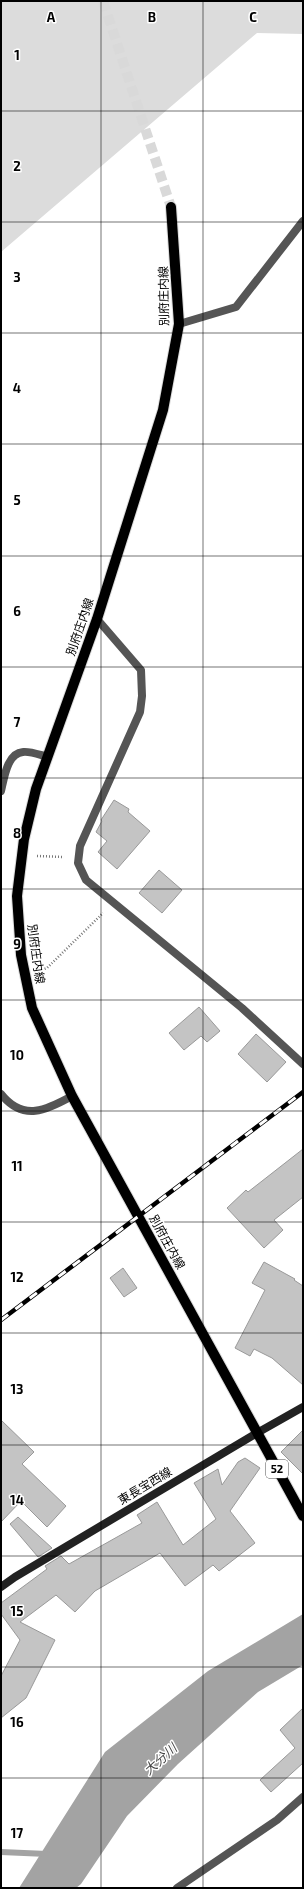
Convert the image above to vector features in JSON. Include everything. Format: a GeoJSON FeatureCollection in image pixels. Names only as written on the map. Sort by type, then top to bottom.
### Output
{"type":"FeatureCollection","features":[{"type":"Feature","properties":{"kind":"main road","name":"別府庄内線"},"geometry":{"type":"LineString","coordinates":[[171,207],[179,324],[163,410],[97,619],[36,789],[24,839],[17,896],[21,955],[32,1008],[72,1096],[303,1516]]}},
{"type":"Feature","properties":{"kind":"main road","name":"東長宝西線"},"geometry":{"type":"LineString","coordinates":[[1,1587],[15,1577],[303,1407]]}},
{"type":"Feature","properties":{"kind":"street"},"geometry":{"type":"LineString","coordinates":[[179,324],[236,307],[303,221]]}},
{"type":"Feature","properties":{"kind":"street"},"geometry":{"type":"LineString","coordinates":[[97,619],[141,670],[142,696],[140,712],[80,846],[78,863],[86,880],[242,1008],[303,1064]]}},
{"type":"Feature","properties":{"kind":"street"},"geometry":{"type":"LineString","coordinates":[[1,791],[9,763],[15,755],[23,752],[48,757]]}},
{"type":"Feature","properties":{"kind":"street"},"geometry":{"type":"LineString","coordinates":[[1,1094],[17,1108],[31,1112],[48,1110],[72,1096]]}},
{"type":"Feature","properties":{"kind":"street"},"geometry":{"type":"LineString","coordinates":[[177,1888],[277,1820],[303,1797]]}},
{"type":"Feature","properties":{"kind":"path"},"geometry":{"type":"LineString","coordinates":[[37,856],[78,858]]}},
{"type":"Feature","properties":{"kind":"path"},"geometry":{"type":"LineString","coordinates":[[25,976],[47,968],[114,902]]}},
{"type":"Feature","properties":{"kind":"shaded area"},"geometry":{"type":"Polygon","coordinates":[[[1,1],[303,1],[303,34],[257,33],[1,252],[1,1]]]}},
{"type":"Feature","properties":{"kind":"water","name":"大分川"},"geometry":{"type":"Polygon","coordinates":[[[303,1614],[303,1665],[258,1692],[178,1764],[127,1816],[81,1884],[76,1888],[19,1888],[105,1752],[208,1671],[303,1614]]]}},
{"type":"Feature","properties":{"kind":"building"},"geometry":{"type":"Polygon","coordinates":[[[114,800],[129,809],[128,812],[150,831],[117,869],[98,852],[107,841],[96,832],[102,821],[101,820],[114,800]]]}},
{"type":"Feature","properties":{"kind":"building"},"geometry":{"type":"Polygon","coordinates":[[[159,870],[182,890],[162,913],[139,893],[159,870]]]}},
{"type":"Feature","properties":{"kind":"building"},"geometry":{"type":"Polygon","coordinates":[[[199,1007],[220,1031],[207,1042],[201,1036],[184,1050],[169,1033],[199,1007]]]}},
{"type":"Feature","properties":{"kind":"building"},"geometry":{"type":"Polygon","coordinates":[[[256,1034],[286,1062],[267,1082],[238,1054],[256,1034]]]}},
{"type":"Feature","properties":{"kind":"building"},"geometry":{"type":"Polygon","coordinates":[[[303,1149],[303,1197],[274,1220],[283,1230],[264,1248],[227,1208],[246,1190],[248,1192],[303,1149]]]}},
{"type":"Feature","properties":{"kind":"building"},"geometry":{"type":"Polygon","coordinates":[[[264,1262],[295,1279],[294,1280],[303,1286],[303,1385],[272,1358],[254,1349],[250,1356],[235,1348],[265,1290],[252,1283],[264,1262]]]}},
{"type":"Feature","properties":{"kind":"building"},"geometry":{"type":"Polygon","coordinates":[[[123,1268],[137,1288],[124,1297],[110,1278],[123,1268]]]}},
{"type":"Feature","properties":{"kind":"building"},"geometry":{"type":"Polygon","coordinates":[[[1,1420],[34,1452],[22,1464],[66,1506],[47,1527],[21,1501],[1,1522],[1,1420]]]}},
{"type":"Feature","properties":{"kind":"building"},"geometry":{"type":"Polygon","coordinates":[[[303,1430],[303,1474],[281,1452],[303,1430]]]}},
{"type":"Feature","properties":{"kind":"building"},"geometry":{"type":"Polygon","coordinates":[[[245,1458],[260,1468],[230,1511],[255,1543],[219,1571],[213,1565],[185,1586],[160,1553],[95,1591],[75,1612],[56,1595],[20,1622],[55,1640],[26,1698],[1,1718],[1,1676],[20,1640],[1,1614],[1,1603],[47,1569],[45,1566],[61,1556],[69,1564],[142,1523],[137,1515],[157,1502],[183,1545],[216,1519],[194,1483],[218,1469],[222,1485],[238,1462],[245,1458]]]}},
{"type":"Feature","properties":{"kind":"building"},"geometry":{"type":"Polygon","coordinates":[[[18,1517],[52,1548],[38,1557],[10,1524],[18,1517]]]}},
{"type":"Feature","properties":{"kind":"building"},"geometry":{"type":"Polygon","coordinates":[[[303,1708],[303,1763],[271,1792],[260,1780],[295,1748],[280,1730],[303,1708]]]}},
{"type":"Feature","properties":{"kind":"waterway"},"geometry":{"type":"LineString","coordinates":[[1,1852],[47,1854]]}},
{"type":"Feature","properties":{"kind":"tunnel"},"geometry":{"type":"LineString","coordinates":[[103,1],[171,207]]}},
{"type":"Feature","properties":{"kind":"railway"},"geometry":{"type":"LineString","coordinates":[[1,1320],[303,1092]]}}]}
